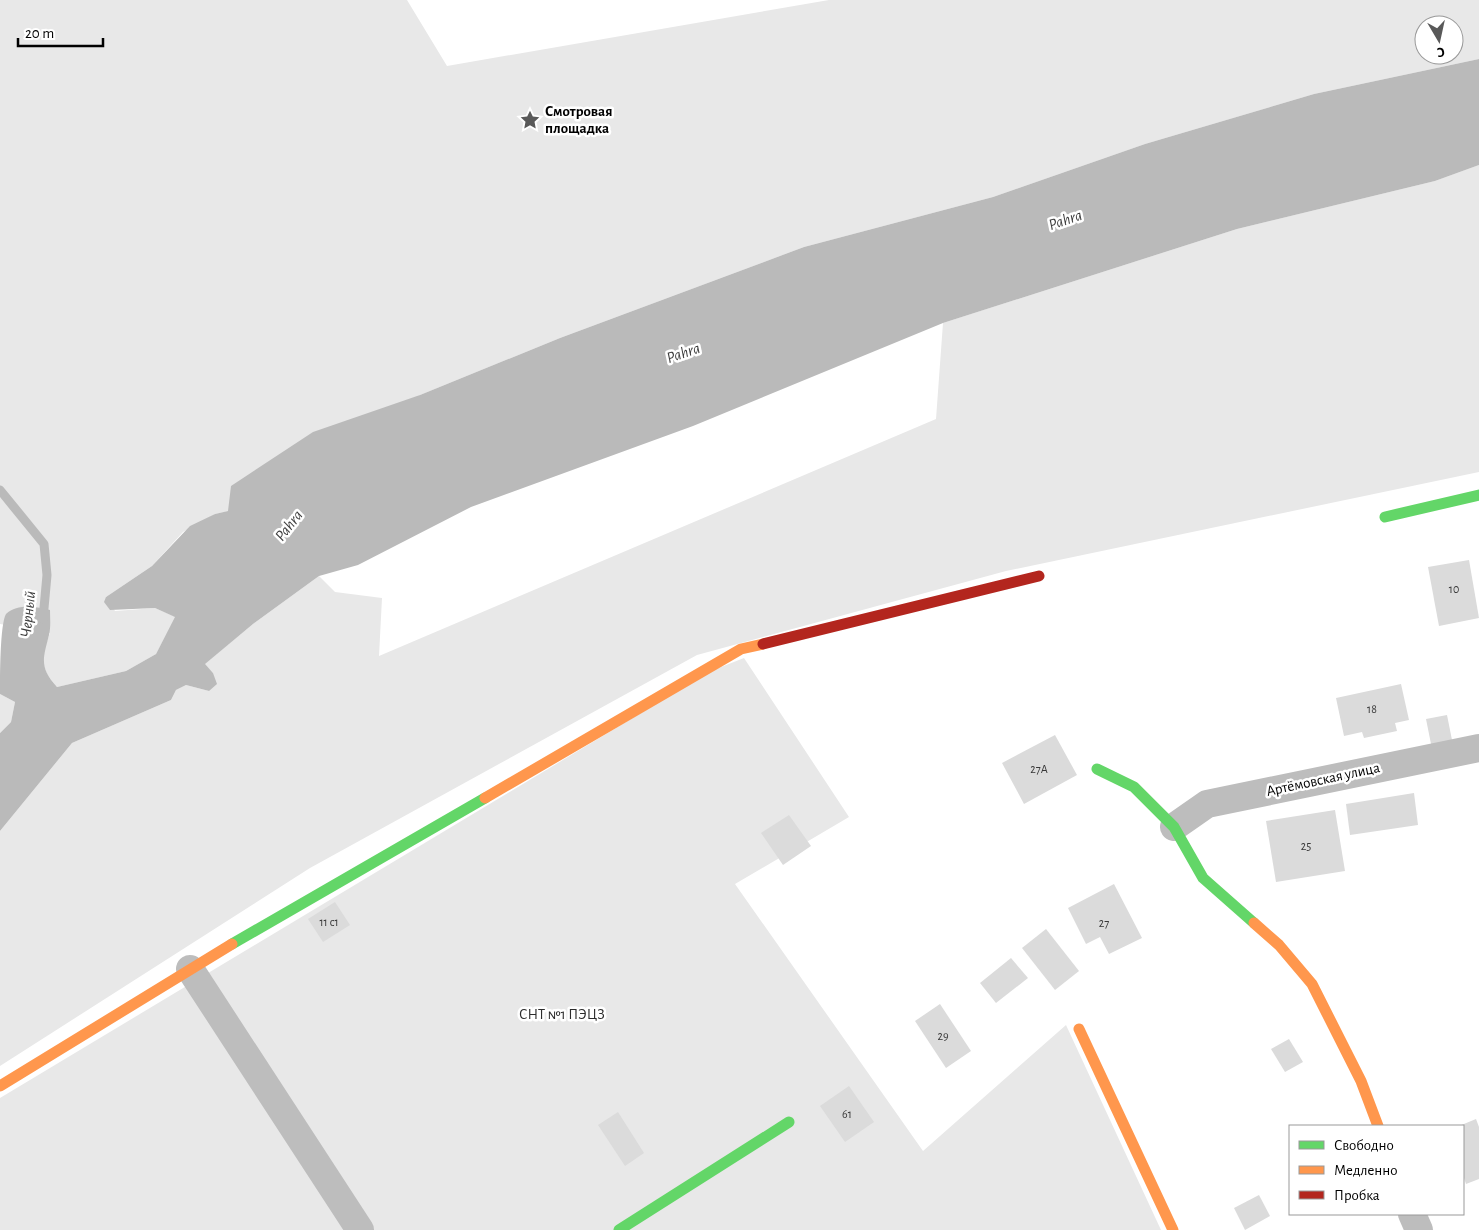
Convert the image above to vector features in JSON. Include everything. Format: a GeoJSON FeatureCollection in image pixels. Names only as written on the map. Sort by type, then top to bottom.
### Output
{"type":"FeatureCollection","features":[{"type":"Feature","properties":{"kind":"street"},"geometry":{"type":"LineString","coordinates":[[1385,518],[1479,495]]}},
{"type":"Feature","properties":{"kind":"street"},"geometry":{"type":"LineString","coordinates":[[0,1086],[190,970],[741,649],[1039,576]]}},
{"type":"Feature","properties":{"kind":"street","name":"Артёмовская улица"},"geometry":{"type":"LineString","coordinates":[[1174,827],[1207,804],[1479,748]]}},
{"type":"Feature","properties":{"kind":"street"},"geometry":{"type":"LineString","coordinates":[[1097,769],[1134,788],[1174,827],[1203,878],[1279,945],[1312,984],[1361,1082],[1378,1125]]}},
{"type":"Feature","properties":{"kind":"street"},"geometry":{"type":"LineString","coordinates":[[190,970],[360,1230]]}},
{"type":"Feature","properties":{"kind":"street"},"geometry":{"type":"LineString","coordinates":[[1079,1029],[1173,1230]]}},
{"type":"Feature","properties":{"kind":"street"},"geometry":{"type":"LineString","coordinates":[[618,1230],[789,1122]]}},
{"type":"Feature","properties":{"kind":"street"},"geometry":{"type":"LineString","coordinates":[[1412,1215],[1419,1230]]}},
{"type":"Feature","properties":{"kind":"green space"},"geometry":{"type":"Polygon","coordinates":[[[0,0],[407,0],[447,66],[829,0],[1479,0],[1479,59],[1464,62],[1464,15],[1414,15],[1414,65],[1451,65],[1314,94],[1145,144],[993,197],[804,247],[560,338],[420,395],[229,511],[215,514],[183,532],[152,566],[106,597],[115,611],[155,608],[176,617],[156,654],[126,671],[57,687],[47,674],[43,662],[50,633],[0,624],[0,0]]]}},
{"type":"Feature","properties":{"kind":"green space"},"geometry":{"type":"Polygon","coordinates":[[[1479,165],[1479,472],[1006,571],[697,655],[310,868],[0,1066],[0,831],[72,743],[171,700],[176,690],[186,685],[209,691],[213,673],[204,664],[253,624],[319,576],[335,592],[382,598],[379,656],[936,419],[943,323],[1237,229],[1435,181],[1479,165]]]}},
{"type":"Feature","properties":{"kind":"green space","name":"СНТ №1 ПЭЦЗ"},"geometry":{"type":"Polygon","coordinates":[[[744,658],[849,817],[735,884],[923,1151],[1066,1025],[1161,1230],[0,1230],[0,1098],[711,671],[744,658]]]}},
{"type":"Feature","properties":{"kind":"green space"},"geometry":{"type":"Polygon","coordinates":[[[0,694],[15,702],[11,722],[0,733],[0,694]]]}},
{"type":"Feature","properties":{"kind":"water","name":"Pahra"},"geometry":{"type":"Polygon","coordinates":[[[1479,59],[1479,165],[1435,181],[1237,229],[943,323],[693,426],[471,507],[358,565],[319,576],[253,624],[205,664],[213,673],[217,684],[209,691],[186,685],[176,690],[171,700],[72,743],[0,831],[0,733],[11,722],[15,702],[0,694],[1,639],[6,614],[22,607],[50,610],[50,629],[44,663],[47,674],[57,687],[126,671],[156,654],[175,617],[155,608],[110,610],[104,602],[106,597],[152,566],[190,526],[215,514],[228,511],[231,486],[313,432],[420,395],[560,338],[804,247],[993,197],[1145,144],[1314,94],[1451,65],[1464,65],[1464,62],[1479,59]]]}},
{"type":"Feature","properties":{"kind":"building"},"geometry":{"type":"Polygon","coordinates":[[[1469,560],[1479,618],[1439,626],[1428,567],[1469,560]]]}},
{"type":"Feature","properties":{"kind":"building"},"geometry":{"type":"Polygon","coordinates":[[[1401,684],[1409,720],[1395,723],[1397,731],[1364,738],[1362,732],[1344,736],[1336,698],[1401,684]]]}},
{"type":"Feature","properties":{"kind":"building"},"geometry":{"type":"Polygon","coordinates":[[[1447,715],[1453,745],[1432,749],[1426,719],[1447,715]]]}},
{"type":"Feature","properties":{"kind":"building"},"geometry":{"type":"Polygon","coordinates":[[[1055,735],[1077,775],[1024,804],[1002,763],[1055,735]]]}},
{"type":"Feature","properties":{"kind":"building"},"geometry":{"type":"Polygon","coordinates":[[[1414,793],[1418,825],[1350,835],[1346,804],[1414,793]]]}},
{"type":"Feature","properties":{"kind":"building"},"geometry":{"type":"Polygon","coordinates":[[[1335,810],[1345,871],[1276,882],[1266,821],[1335,810]]]}},
{"type":"Feature","properties":{"kind":"building"},"geometry":{"type":"Polygon","coordinates":[[[789,815],[811,846],[783,865],[761,833],[789,815]]]}},
{"type":"Feature","properties":{"kind":"building"},"geometry":{"type":"Polygon","coordinates":[[[1114,884],[1142,938],[1109,954],[1100,937],[1086,944],[1068,908],[1114,884]]]}},
{"type":"Feature","properties":{"kind":"building"},"geometry":{"type":"Polygon","coordinates":[[[335,902],[350,925],[323,942],[308,919],[335,902]]]}},
{"type":"Feature","properties":{"kind":"building"},"geometry":{"type":"Polygon","coordinates":[[[1046,929],[1079,971],[1055,990],[1022,948],[1046,929]]]}},
{"type":"Feature","properties":{"kind":"building"},"geometry":{"type":"Polygon","coordinates":[[[1011,958],[1028,978],[996,1003],[980,983],[1011,958]]]}},
{"type":"Feature","properties":{"kind":"building"},"geometry":{"type":"Polygon","coordinates":[[[940,1004],[971,1051],[946,1068],[915,1021],[940,1004]]]}},
{"type":"Feature","properties":{"kind":"building"},"geometry":{"type":"Polygon","coordinates":[[[1289,1039],[1303,1062],[1285,1072],[1271,1049],[1289,1039]]]}},
{"type":"Feature","properties":{"kind":"building"},"geometry":{"type":"Polygon","coordinates":[[[849,1086],[874,1122],[845,1142],[820,1106],[849,1086]]]}},
{"type":"Feature","properties":{"kind":"building"},"geometry":{"type":"Polygon","coordinates":[[[618,1112],[644,1153],[625,1166],[598,1125],[618,1112]]]}},
{"type":"Feature","properties":{"kind":"building"},"geometry":{"type":"Polygon","coordinates":[[[1476,1119],[1479,1127],[1479,1179],[1466,1184],[1464,1178],[1464,1125],[1461,1125],[1476,1119]]]}},
{"type":"Feature","properties":{"kind":"building"},"geometry":{"type":"Polygon","coordinates":[[[1259,1195],[1270,1216],[1245,1230],[1234,1208],[1259,1195]]]}},
{"type":"Feature","properties":{"kind":"waterway","name":"Черный"},"geometry":{"type":"LineString","coordinates":[[0,490],[44,544],[47,575],[43,619]]}},
{"type":"Feature","properties":{"kind":"traffic: fast"},"geometry":{"type":"LineString","coordinates":[[1385,517],[1479,495]]}},
{"type":"Feature","properties":{"kind":"traffic: fast"},"geometry":{"type":"LineString","coordinates":[[1097,769],[1134,787],[1174,827],[1203,878],[1254,923]]}},
{"type":"Feature","properties":{"kind":"traffic: fast"},"geometry":{"type":"LineString","coordinates":[[232,944],[485,798]]}},
{"type":"Feature","properties":{"kind":"traffic: fast"},"geometry":{"type":"LineString","coordinates":[[619,1230],[789,1122]]}},
{"type":"Feature","properties":{"kind":"traffic: slow"},"geometry":{"type":"LineString","coordinates":[[485,798],[741,649],[763,644]]}},
{"type":"Feature","properties":{"kind":"traffic: slow"},"geometry":{"type":"LineString","coordinates":[[1254,923],[1279,945],[1312,984],[1361,1081],[1378,1125]]}},
{"type":"Feature","properties":{"kind":"traffic: slow"},"geometry":{"type":"LineString","coordinates":[[0,1086],[232,944]]}},
{"type":"Feature","properties":{"kind":"traffic: slow"},"geometry":{"type":"LineString","coordinates":[[1079,1029],[1173,1230]]}},
{"type":"Feature","properties":{"kind":"traffic: jam"},"geometry":{"type":"LineString","coordinates":[[763,644],[1039,576]]}},
{"type":"Feature","properties":{"kind":"place","name":"Смотровая площадка"},"geometry":{"type":"Point","coordinates":[530,120]}}]}
